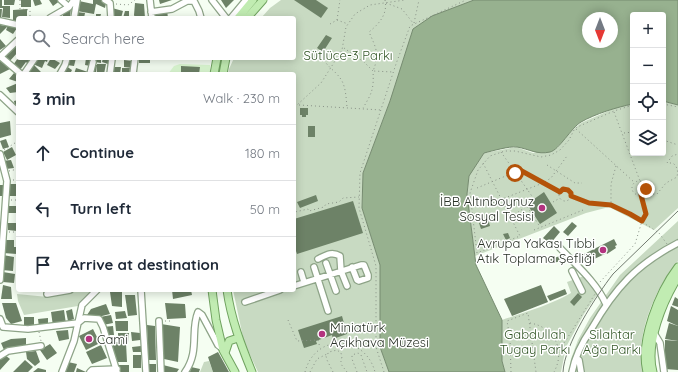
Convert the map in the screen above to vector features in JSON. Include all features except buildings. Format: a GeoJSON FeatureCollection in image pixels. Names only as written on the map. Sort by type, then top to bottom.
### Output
{"type":"FeatureCollection","features":[{"type":"Feature","properties":{"kind":"main road"},"geometry":{"type":"LineString","coordinates":[[240,16],[253,0]]}},
{"type":"Feature","properties":{"kind":"main road"},"geometry":{"type":"LineString","coordinates":[[249,16],[263,0]]}},
{"type":"Feature","properties":{"kind":"main road"},"geometry":{"type":"LineString","coordinates":[[214,72],[217,60]]}},
{"type":"Feature","properties":{"kind":"main road"},"geometry":{"type":"LineString","coordinates":[[224,72],[226,60]]}},
{"type":"Feature","properties":{"kind":"main road"},"geometry":{"type":"LineString","coordinates":[[647,372],[644,351],[648,333],[664,291],[678,267]]}},
{"type":"Feature","properties":{"kind":"main road"},"geometry":{"type":"LineString","coordinates":[[653,372],[651,350],[654,333],[669,293],[678,277]]}},
{"type":"Feature","properties":{"kind":"main road"},"geometry":{"type":"LineString","coordinates":[[212,292],[216,320],[224,351],[234,372]]}},
{"type":"Feature","properties":{"kind":"main road"},"geometry":{"type":"LineString","coordinates":[[227,292],[228,303],[238,338],[252,372]]}},
{"type":"Feature","properties":{"kind":"main road"},"geometry":{"type":"LineString","coordinates":[[224,351],[229,341],[238,338]]}},
{"type":"Feature","properties":{"kind":"street"},"geometry":{"type":"LineString","coordinates":[[61,0],[69,7]]}},
{"type":"Feature","properties":{"kind":"street"},"geometry":{"type":"LineString","coordinates":[[53,16],[69,7],[74,0]]}},
{"type":"Feature","properties":{"kind":"street"},"geometry":{"type":"LineString","coordinates":[[74,16],[77,0]]}},
{"type":"Feature","properties":{"kind":"street"},"geometry":{"type":"LineString","coordinates":[[150,0],[152,15],[172,9],[187,1],[194,1],[200,11],[201,16]]}},
{"type":"Feature","properties":{"kind":"street"},"geometry":{"type":"LineString","coordinates":[[212,0],[224,16]]}},
{"type":"Feature","properties":{"kind":"street"},"geometry":{"type":"LineString","coordinates":[[233,16],[246,0]]}},
{"type":"Feature","properties":{"kind":"street"},"geometry":{"type":"LineString","coordinates":[[107,1],[111,16]]}},
{"type":"Feature","properties":{"kind":"street"},"geometry":{"type":"LineString","coordinates":[[0,21],[16,25]]}},
{"type":"Feature","properties":{"kind":"street"},"geometry":{"type":"LineString","coordinates":[[16,42],[0,57],[19,72]]}},
{"type":"Feature","properties":{"kind":"street"},"geometry":{"type":"LineString","coordinates":[[25,72],[34,60]]}},
{"type":"Feature","properties":{"kind":"street"},"geometry":{"type":"LineString","coordinates":[[61,72],[67,60]]}},
{"type":"Feature","properties":{"kind":"street"},"geometry":{"type":"LineString","coordinates":[[110,72],[112,60]]}},
{"type":"Feature","properties":{"kind":"street"},"geometry":{"type":"LineString","coordinates":[[134,72],[135,60]]}},
{"type":"Feature","properties":{"kind":"street"},"geometry":{"type":"LineString","coordinates":[[90,72],[92,62]]}},
{"type":"Feature","properties":{"kind":"street"},"geometry":{"type":"LineString","coordinates":[[0,95],[16,110]]}},
{"type":"Feature","properties":{"kind":"street"},"geometry":{"type":"LineString","coordinates":[[0,154],[7,180],[0,280]]}},
{"type":"Feature","properties":{"kind":"street"},"geometry":{"type":"LineString","coordinates":[[572,372],[576,358],[587,336],[606,304],[629,276],[649,260],[678,243]]}},
{"type":"Feature","properties":{"kind":"street"},"geometry":{"type":"LineString","coordinates":[[560,248],[596,288],[606,304]]}},
{"type":"Feature","properties":{"kind":"street"},"geometry":{"type":"LineString","coordinates":[[318,258],[331,253],[340,256],[340,271],[347,286]]}},
{"type":"Feature","properties":{"kind":"street"},"geometry":{"type":"LineString","coordinates":[[326,263],[336,291]]}},
{"type":"Feature","properties":{"kind":"street"},"geometry":{"type":"LineString","coordinates":[[296,285],[352,267]]}},
{"type":"Feature","properties":{"kind":"street"},"geometry":{"type":"LineString","coordinates":[[314,268],[328,311]]}},
{"type":"Feature","properties":{"kind":"street"},"geometry":{"type":"LineString","coordinates":[[572,271],[582,291]]}},
{"type":"Feature","properties":{"kind":"street"},"geometry":{"type":"LineString","coordinates":[[301,272],[304,282]]}},
{"type":"Feature","properties":{"kind":"street"},"geometry":{"type":"LineString","coordinates":[[47,294],[58,292]]}},
{"type":"Feature","properties":{"kind":"street"},"geometry":{"type":"LineString","coordinates":[[62,372],[74,341],[82,305],[95,292]]}},
{"type":"Feature","properties":{"kind":"street"},"geometry":{"type":"LineString","coordinates":[[141,292],[146,372]]}},
{"type":"Feature","properties":{"kind":"street"},"geometry":{"type":"LineString","coordinates":[[245,302],[274,292]]}},
{"type":"Feature","properties":{"kind":"street"},"geometry":{"type":"LineString","coordinates":[[186,371],[195,349],[196,318],[198,312],[202,314],[218,345],[224,351]]}},
{"type":"Feature","properties":{"kind":"street"},"geometry":{"type":"LineString","coordinates":[[0,319],[1,327],[28,329],[78,323],[84,318],[99,319],[117,370],[92,370],[90,372]]}},
{"type":"Feature","properties":{"kind":"street"},"geometry":{"type":"LineString","coordinates":[[159,321],[161,372]]}},
{"type":"Feature","properties":{"kind":"street"},"geometry":{"type":"LineString","coordinates":[[654,333],[660,343],[664,372]]}},
{"type":"Feature","properties":{"kind":"street"},"geometry":{"type":"LineString","coordinates":[[0,356],[8,351],[41,346]]}},
{"type":"Feature","properties":{"kind":"street"},"geometry":{"type":"LineString","coordinates":[[576,358],[579,360],[581,372]]}},
{"type":"Feature","properties":{"kind":"path"},"geometry":{"type":"LineString","coordinates":[[20,0],[20,9],[30,10],[30,16]]}},
{"type":"Feature","properties":{"kind":"path"},"geometry":{"type":"LineString","coordinates":[[107,1],[128,5],[135,0]]}},
{"type":"Feature","properties":{"kind":"path"},"geometry":{"type":"LineString","coordinates":[[337,20],[340,0]]}},
{"type":"Feature","properties":{"kind":"path"},"geometry":{"type":"LineString","coordinates":[[363,108],[371,95],[374,85],[373,71],[377,61],[377,51],[369,32],[379,24],[386,9],[385,0]]}},
{"type":"Feature","properties":{"kind":"path"},"geometry":{"type":"LineString","coordinates":[[297,105],[321,83],[331,68],[342,50],[346,27],[354,14],[370,5],[405,0]]}},
{"type":"Feature","properties":{"kind":"path"},"geometry":{"type":"LineString","coordinates":[[414,23],[419,0]]}},
{"type":"Feature","properties":{"kind":"path"},"geometry":{"type":"LineString","coordinates":[[384,372],[376,347],[376,266],[359,208],[360,173],[393,72],[410,26],[466,0]]}},
{"type":"Feature","properties":{"kind":"path"},"geometry":{"type":"LineString","coordinates":[[386,2],[402,9],[414,23]]}},
{"type":"Feature","properties":{"kind":"path"},"geometry":{"type":"LineString","coordinates":[[330,24],[337,20],[348,24]]}},
{"type":"Feature","properties":{"kind":"path"},"geometry":{"type":"LineString","coordinates":[[343,47],[364,62],[373,71],[393,72]]}},
{"type":"Feature","properties":{"kind":"path"},"geometry":{"type":"LineString","coordinates":[[321,53],[325,63],[341,81],[346,92],[347,108]]}},
{"type":"Feature","properties":{"kind":"path"},"geometry":{"type":"LineString","coordinates":[[297,105],[381,110]]}},
{"type":"Feature","properties":{"kind":"path"},"geometry":{"type":"LineString","coordinates":[[666,105],[678,107]]}},
{"type":"Feature","properties":{"kind":"path"},"geometry":{"type":"LineString","coordinates":[[483,163],[520,236],[477,253],[470,193],[478,170],[483,163],[490,156],[501,152],[515,151],[540,157],[551,155],[560,150],[569,140],[575,128],[614,111],[630,106]]}},
{"type":"Feature","properties":{"kind":"path"},"geometry":{"type":"LineString","coordinates":[[614,111],[640,181],[645,184],[646,191]]}},
{"type":"Feature","properties":{"kind":"path"},"geometry":{"type":"LineString","coordinates":[[575,128],[634,182]]}},
{"type":"Feature","properties":{"kind":"path"},"geometry":{"type":"LineString","coordinates":[[623,134],[630,133]]}},
{"type":"Feature","properties":{"kind":"path"},"geometry":{"type":"LineString","coordinates":[[666,141],[678,145]]}},
{"type":"Feature","properties":{"kind":"path"},"geometry":{"type":"LineString","coordinates":[[0,154],[16,142]]}},
{"type":"Feature","properties":{"kind":"path"},"geometry":{"type":"LineString","coordinates":[[501,152],[534,199]]}},
{"type":"Feature","properties":{"kind":"path"},"geometry":{"type":"LineString","coordinates":[[646,191],[651,194],[657,194],[666,183],[677,177],[677,167],[673,163],[667,163],[672,156],[678,154]]}},
{"type":"Feature","properties":{"kind":"path"},"geometry":{"type":"LineString","coordinates":[[482,207],[552,178],[567,156]]}},
{"type":"Feature","properties":{"kind":"path"},"geometry":{"type":"LineString","coordinates":[[547,165],[575,183],[582,183]]}},
{"type":"Feature","properties":{"kind":"path"},"geometry":{"type":"LineString","coordinates":[[611,205],[611,184],[616,166]]}},
{"type":"Feature","properties":{"kind":"path"},"geometry":{"type":"LineString","coordinates":[[5,172],[16,169]]}},
{"type":"Feature","properties":{"kind":"path"},"geometry":{"type":"LineString","coordinates":[[477,188],[520,170],[560,192]]}},
{"type":"Feature","properties":{"kind":"path"},"geometry":{"type":"LineString","coordinates":[[634,182],[640,181]]}},
{"type":"Feature","properties":{"kind":"path"},"geometry":{"type":"LineString","coordinates":[[634,182],[632,191],[636,195],[641,195],[646,191]]}},
{"type":"Feature","properties":{"kind":"path"},"geometry":{"type":"LineString","coordinates":[[560,192],[563,189],[568,190],[571,193],[571,196],[589,203],[611,205],[630,214],[659,233],[670,247]]}},
{"type":"Feature","properties":{"kind":"path"},"geometry":{"type":"LineString","coordinates":[[560,192],[560,198]]}},
{"type":"Feature","properties":{"kind":"path"},"geometry":{"type":"LineString","coordinates":[[557,346],[564,343],[596,288],[635,244],[642,221],[646,214],[641,195]]}},
{"type":"Feature","properties":{"kind":"path"},"geometry":{"type":"LineString","coordinates":[[560,198],[567,200],[571,196]]}},
{"type":"Feature","properties":{"kind":"path"},"geometry":{"type":"LineString","coordinates":[[296,212],[308,208],[309,212],[324,207],[326,204],[339,202],[343,198],[359,197]]}},
{"type":"Feature","properties":{"kind":"path"},"geometry":{"type":"LineString","coordinates":[[553,202],[560,198]]}},
{"type":"Feature","properties":{"kind":"path"},"geometry":{"type":"LineString","coordinates":[[6,200],[16,200]]}},
{"type":"Feature","properties":{"kind":"path"},"geometry":{"type":"LineString","coordinates":[[511,216],[527,206],[540,228]]}},
{"type":"Feature","properties":{"kind":"path"},"geometry":{"type":"LineString","coordinates":[[534,230],[583,210]]}},
{"type":"Feature","properties":{"kind":"path"},"geometry":{"type":"LineString","coordinates":[[511,372],[510,338],[507,321],[528,313],[536,372]]}},
{"type":"Feature","properties":{"kind":"path"},"geometry":{"type":"LineString","coordinates":[[288,320],[297,341],[318,340],[320,348]]}},
{"type":"Feature","properties":{"kind":"path"},"geometry":{"type":"LineString","coordinates":[[529,323],[537,324],[544,328],[552,334],[556,341],[558,359],[554,371]]}},
{"type":"Feature","properties":{"kind":"path"},"geometry":{"type":"LineString","coordinates":[[38,328],[41,346]]}},
{"type":"Feature","properties":{"kind":"path"},"geometry":{"type":"LineString","coordinates":[[305,372],[308,362],[320,348],[338,342],[351,344],[364,352],[372,362],[375,372]]}},
{"type":"Feature","properties":{"kind":"path"},"geometry":{"type":"LineString","coordinates":[[310,372],[318,359],[329,352],[337,350],[341,353],[342,357],[340,361],[341,367],[347,372]]}},
{"type":"Feature","properties":{"kind":"path"},"geometry":{"type":"LineString","coordinates":[[329,352],[326,356],[333,372]]}},
{"type":"Feature","properties":{"kind":"path"},"geometry":{"type":"LineString","coordinates":[[357,372],[352,355],[358,353],[361,355],[367,372]]}},
{"type":"Feature","properties":{"kind":"shaded area"},"geometry":{"type":"Polygon","coordinates":[[[474,0],[678,0],[678,105],[666,102],[666,12],[630,12],[630,105],[606,111],[581,122],[554,150],[550,152],[537,152],[514,147],[484,153],[469,176],[467,194],[476,265],[502,320],[502,361],[505,372],[389,372],[380,347],[380,265],[362,208],[363,173],[390,101],[413,29],[432,16],[474,0]]]}},
{"type":"Feature","properties":{"kind":"shaded area"},"geometry":{"type":"Polygon","coordinates":[[[180,64],[210,65],[210,72],[170,72],[174,66],[180,64]]]}},
{"type":"Feature","properties":{"kind":"green space","name":"Sütlüce-3 Parkı"},"geometry":{"type":"Polygon","coordinates":[[[281,0],[474,0],[390,101],[363,173],[362,208],[380,265],[380,347],[389,372],[258,372],[244,342],[233,292],[296,292],[296,72],[228,72],[233,60],[296,60],[296,16],[263,16],[270,8],[281,0]]]}},
{"type":"Feature","properties":{"kind":"green space"},"geometry":{"type":"Polygon","coordinates":[[[666,102],[678,105],[678,208],[654,230],[609,207],[586,213],[475,256],[467,194],[469,175],[484,153],[516,147],[533,153],[558,147],[567,135],[581,123],[615,108],[630,105],[630,156],[666,156],[666,102]]]}},
{"type":"Feature","properties":{"kind":"green space","name":"Silahtar Ağa Parkı"},"geometry":{"type":"Polygon","coordinates":[[[678,221],[678,261],[655,297],[646,322],[641,349],[641,361],[644,372],[569,372],[571,359],[578,340],[590,318],[620,275],[678,221]]]}},
{"type":"Feature","properties":{"kind":"green space","name":"Gabdullah Tugay Parkı"},"geometry":{"type":"Polygon","coordinates":[[[584,276],[588,283],[601,289],[584,314],[566,347],[561,372],[505,372],[502,361],[502,320],[546,305],[571,293],[567,282],[584,276]]]}},
{"type":"Feature","properties":{"kind":"green space"},"geometry":{"type":"Polygon","coordinates":[[[71,292],[96,292],[78,306],[24,315],[18,301],[17,294],[48,297],[71,292]]]}},
{"type":"Feature","properties":{"kind":"green space"},"geometry":{"type":"Polygon","coordinates":[[[209,361],[213,372],[200,372],[204,362],[209,361]]]}},
{"type":"Feature","properties":{"kind":"tram line"},"geometry":{"type":"LineString","coordinates":[[563,372],[569,348],[575,335],[606,283],[613,274],[678,211]]}},
{"type":"Feature","properties":{"kind":"place","name":"İBB Altınboynuz Sosyal Tesisi"},"geometry":{"type":"Point","coordinates":[542,208]}},
{"type":"Feature","properties":{"kind":"place","name":"Avrupa Yakası Tıbbi Atık Toplama Şefliği"},"geometry":{"type":"Point","coordinates":[603,250]}},
{"type":"Feature","properties":{"kind":"place","name":"Miniatürk Açıkhava Müzesi"},"geometry":{"type":"Point","coordinates":[322,334]}},
{"type":"Feature","properties":{"kind":"place","name":"Cami"},"geometry":{"type":"Point","coordinates":[89,339]}},
{"type":"Feature","properties":{"kind":"route"},"geometry":{"type":"LineString","coordinates":[[515,173],[520,170],[560,192],[563,189],[567,189],[570,191],[571,196],[589,203],[611,205],[642,221],[646,214],[641,195],[646,191],[646,189]]}}]}
